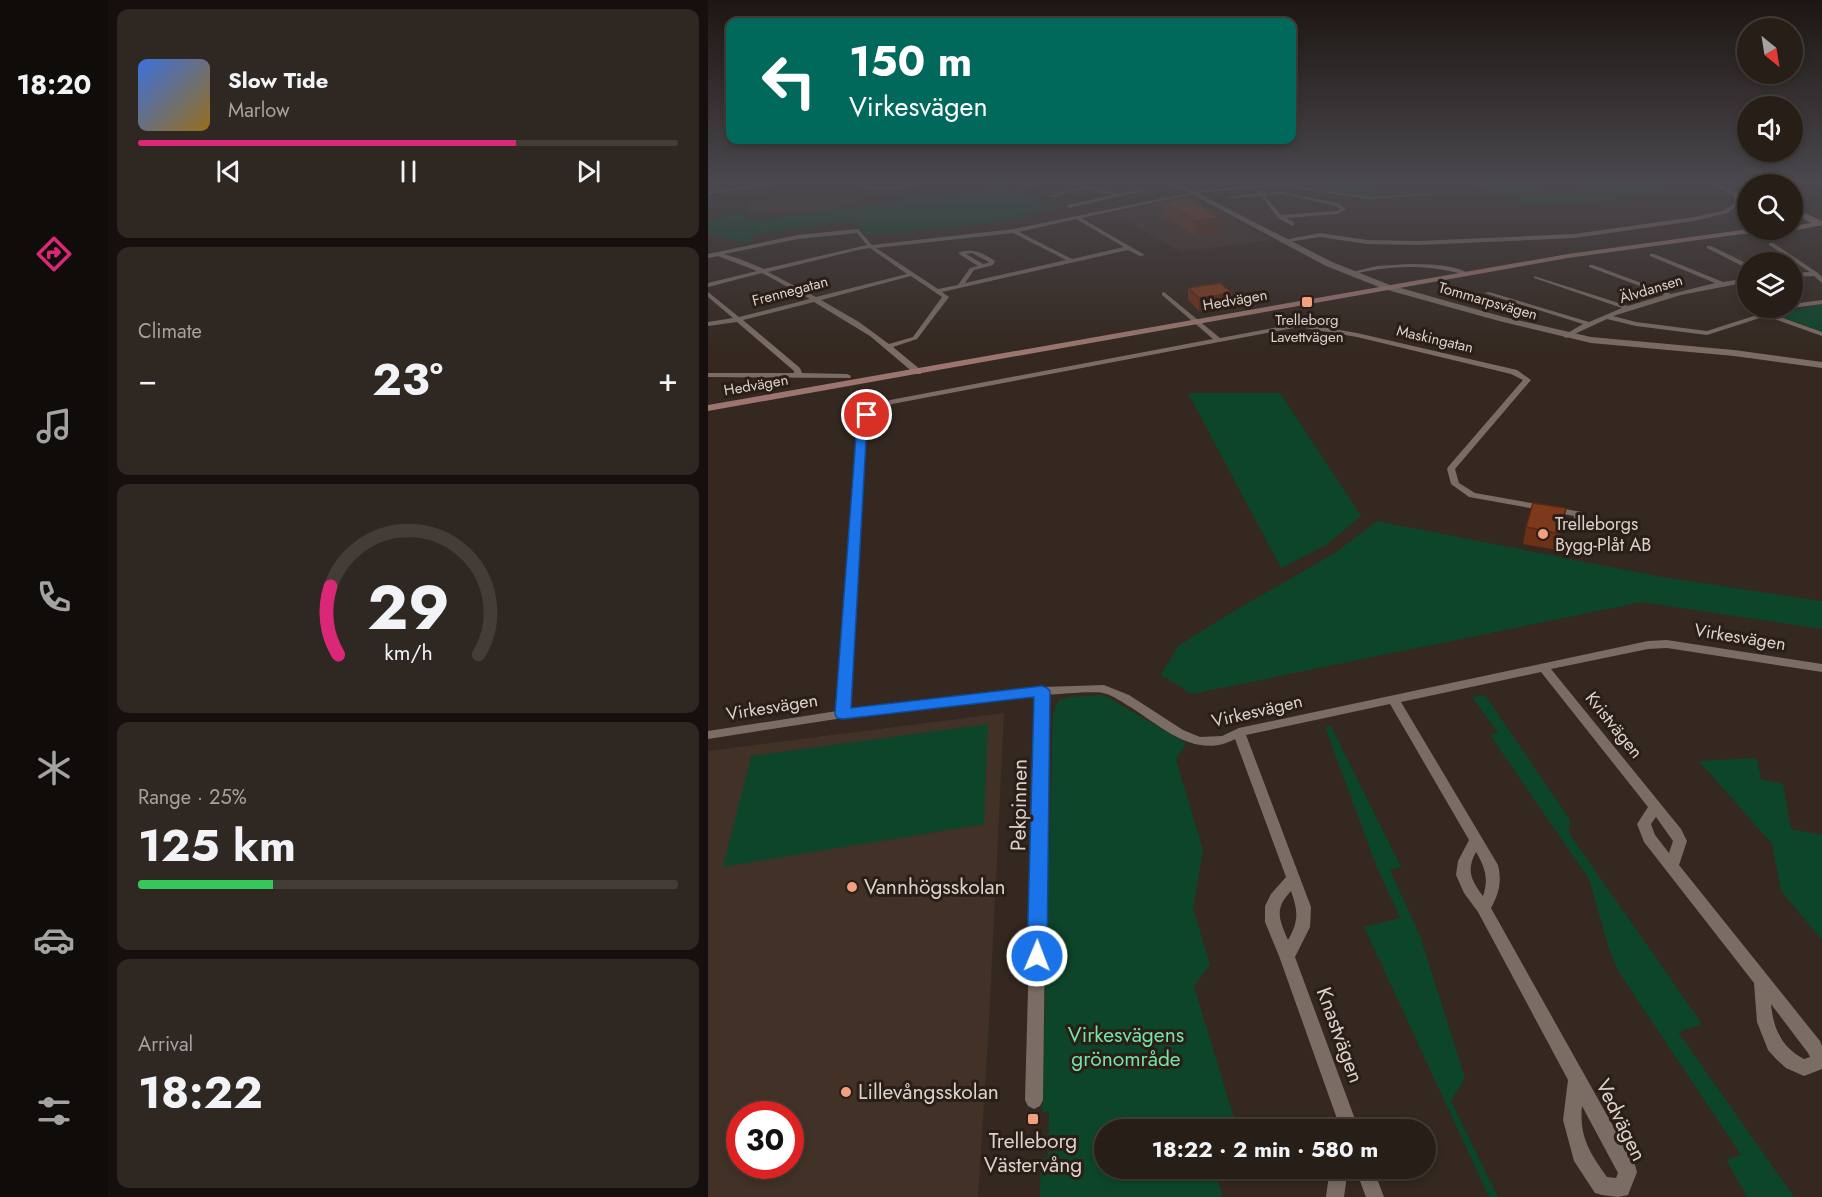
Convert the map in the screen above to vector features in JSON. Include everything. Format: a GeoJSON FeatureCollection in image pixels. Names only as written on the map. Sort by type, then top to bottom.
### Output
{"type":"FeatureCollection","features":[{"type":"Feature","properties":{"kind":"main road","name":"Hedvägen"},"geometry":{"type":"LineString","coordinates":[[708,408],[1465,273],[1607,249],[1696,239]]}},
{"type":"Feature","properties":{"kind":"street"},"geometry":{"type":"LineString","coordinates":[[708,254],[789,239]]}},
{"type":"Feature","properties":{"kind":"street"},"geometry":{"type":"LineString","coordinates":[[863,239],[870,246],[946,297],[915,338],[889,346]]}},
{"type":"Feature","properties":{"kind":"street"},"geometry":{"type":"LineString","coordinates":[[708,285],[870,246],[939,239]]}},
{"type":"Feature","properties":{"kind":"street"},"geometry":{"type":"LineString","coordinates":[[1029,239],[1070,260]]}},
{"type":"Feature","properties":{"kind":"street"},"geometry":{"type":"LineString","coordinates":[[1112,239],[1142,255]]}},
{"type":"Feature","properties":{"kind":"street","name":"Tommarpsvägen"},"geometry":{"type":"LineString","coordinates":[[1278,239],[1387,287],[1566,336],[1822,365]]}},
{"type":"Feature","properties":{"kind":"street"},"geometry":{"type":"LineString","coordinates":[[1282,241],[1296,239]]}},
{"type":"Feature","properties":{"kind":"street"},"geometry":{"type":"LineString","coordinates":[[1337,239],[1377,243],[1531,239]]}},
{"type":"Feature","properties":{"kind":"street"},"geometry":{"type":"LineString","coordinates":[[1771,244],[1816,274],[1822,281]]}},
{"type":"Feature","properties":{"kind":"street"},"geometry":{"type":"LineString","coordinates":[[1709,247],[1737,261]]}},
{"type":"Feature","properties":{"kind":"street"},"geometry":{"type":"LineString","coordinates":[[938,291],[1128,248]]}},
{"type":"Feature","properties":{"kind":"street"},"geometry":{"type":"LineString","coordinates":[[716,254],[744,262],[852,319],[889,346],[918,372]]}},
{"type":"Feature","properties":{"kind":"street"},"geometry":{"type":"LineString","coordinates":[[1652,255],[1722,284]]}},
{"type":"Feature","properties":{"kind":"street"},"geometry":{"type":"LineString","coordinates":[[962,285],[972,269],[982,266]]}},
{"type":"Feature","properties":{"kind":"street"},"geometry":{"type":"LineString","coordinates":[[1591,266],[1672,296]]}},
{"type":"Feature","properties":{"kind":"street"},"geometry":{"type":"LineString","coordinates":[[1351,273],[1370,267],[1449,267],[1465,273]]}},
{"type":"Feature","properties":{"kind":"street","name":"Frennegatan"},"geometry":{"type":"LineString","coordinates":[[708,324],[736,320],[813,298],[913,274]]}},
{"type":"Feature","properties":{"kind":"street"},"geometry":{"type":"LineString","coordinates":[[1803,275],[1816,274]]}},
{"type":"Feature","properties":{"kind":"street"},"geometry":{"type":"LineString","coordinates":[[1536,277],[1630,309]]}},
{"type":"Feature","properties":{"kind":"street","name":"Älvdansen"},"geometry":{"type":"LineString","coordinates":[[1566,336],[1630,309],[1672,296],[1737,282]]}},
{"type":"Feature","properties":{"kind":"street"},"geometry":{"type":"LineString","coordinates":[[1487,293],[1590,324]]}},
{"type":"Feature","properties":{"kind":"street"},"geometry":{"type":"LineString","coordinates":[[708,294],[797,370],[799,376]]}},
{"type":"Feature","properties":{"kind":"street"},"geometry":{"type":"LineString","coordinates":[[1164,294],[1218,340]]}},
{"type":"Feature","properties":{"kind":"street"},"geometry":{"type":"LineString","coordinates":[[1803,305],[1822,302]]}},
{"type":"Feature","properties":{"kind":"street"},"geometry":{"type":"LineString","coordinates":[[1609,317],[1636,324],[1707,333],[1753,318]]}},
{"type":"Feature","properties":{"kind":"street"},"geometry":{"type":"LineString","coordinates":[[1776,318],[1822,334]]}},
{"type":"Feature","properties":{"kind":"street","name":"Maskingatan"},"geometry":{"type":"LineString","coordinates":[[843,714],[862,423],[867,415],[878,407],[908,398],[1218,340],[1309,326],[1514,372],[1527,380],[1451,469],[1455,484],[1472,495],[1579,514],[1577,526]]}},
{"type":"Feature","properties":{"kind":"street"},"geometry":{"type":"LineString","coordinates":[[708,375],[847,376]]}},
{"type":"Feature","properties":{"kind":"street","name":"Virkesvägen"},"geometry":{"type":"LineString","coordinates":[[708,735],[843,714],[1042,691],[1104,689],[1125,698],[1179,733],[1199,741],[1224,740],[1239,732],[1648,645],[1667,644],[1822,668]]}},
{"type":"Feature","properties":{"kind":"street","name":"Kvistvägen"},"geometry":{"type":"LineString","coordinates":[[1543,667],[1680,841],[1672,866]]}},
{"type":"Feature","properties":{"kind":"street","name":"Pekpinnen"},"geometry":{"type":"LineString","coordinates":[[1034,1100],[1042,691]]}},
{"type":"Feature","properties":{"kind":"street"},"geometry":{"type":"LineString","coordinates":[[1394,700],[1491,865],[1494,876],[1493,892],[1483,908]]}},
{"type":"Feature","properties":{"kind":"street"},"geometry":{"type":"LineString","coordinates":[[1239,732],[1294,878],[1305,920],[1287,956]]}},
{"type":"Feature","properties":{"kind":"street"},"geometry":{"type":"LineString","coordinates":[[1655,807],[1644,824],[1649,838],[1814,1047],[1820,1061],[1804,1068],[1791,1063],[1767,1033],[1761,1008],[1762,982]]}},
{"type":"Feature","properties":{"kind":"street","name":"Vedvägen"},"geometry":{"type":"LineString","coordinates":[[1477,840],[1466,855],[1461,870],[1463,879],[1483,908],[1628,1172],[1621,1188],[1602,1186],[1580,1155],[1572,1120],[1577,1080]]}},
{"type":"Feature","properties":{"kind":"street","name":"Knastvägen"},"geometry":{"type":"LineString","coordinates":[[1294,878],[1277,895],[1270,906],[1272,918],[1346,1119]]}},
{"type":"Feature","properties":{"kind":"street"},"geometry":{"type":"LineString","coordinates":[[1335,1197],[1337,1179]]}},
{"type":"Feature","properties":{"kind":"street"},"geometry":{"type":"LineString","coordinates":[[1368,1179],[1375,1197]]}},
{"type":"Feature","properties":{"kind":"shaded area"},"geometry":{"type":"Polygon","coordinates":[[[1158,239],[1271,240],[1181,252],[1158,239]]]}},
{"type":"Feature","properties":{"kind":"shaded area","name":"Vannhögsskolan"},"geometry":{"type":"Polygon","coordinates":[[[1004,713],[978,1197],[708,1197],[708,751],[1004,713]]]}},
{"type":"Feature","properties":{"kind":"green space"},"geometry":{"type":"Polygon","coordinates":[[[729,239],[754,239],[755,241],[746,243],[729,239]]]}},
{"type":"Feature","properties":{"kind":"green space"},"geometry":{"type":"Polygon","coordinates":[[[1822,304],[1822,332],[1785,318],[1803,318],[1803,308],[1822,304]]]}},
{"type":"Feature","properties":{"kind":"green space"},"geometry":{"type":"Polygon","coordinates":[[[1188,393],[1280,393],[1361,516],[1326,545],[1281,568],[1188,393]]]}},
{"type":"Feature","properties":{"kind":"green space"},"geometry":{"type":"Polygon","coordinates":[[[1377,521],[1662,577],[1822,601],[1822,629],[1642,602],[1192,694],[1161,675],[1178,646],[1335,553],[1377,521]]]}},
{"type":"Feature","properties":{"kind":"green space","name":"Virkesvägens grönområde"},"geometry":{"type":"Polygon","coordinates":[[[1104,695],[1186,743],[1176,760],[1203,850],[1193,908],[1210,965],[1194,986],[1234,1118],[1094,1119],[1094,1179],[1218,1179],[1222,1197],[1040,1197],[1041,1159],[1048,1157],[1049,1112],[1042,1112],[1053,714],[1059,700],[1104,695]]]}},
{"type":"Feature","properties":{"kind":"green space"},"geometry":{"type":"Polygon","coordinates":[[[1485,695],[1570,820],[1569,833],[1702,1024],[1678,1032],[1794,1197],[1747,1197],[1726,1160],[1741,1155],[1618,971],[1609,949],[1589,879],[1490,735],[1498,733],[1472,697],[1485,695]]]}},
{"type":"Feature","properties":{"kind":"green space"},"geometry":{"type":"Polygon","coordinates":[[[988,724],[984,824],[723,867],[751,756],[988,724]]]}},
{"type":"Feature","properties":{"kind":"green space"},"geometry":{"type":"Polygon","coordinates":[[[1331,726],[1401,867],[1390,870],[1420,936],[1465,1078],[1451,1101],[1498,1197],[1489,1197],[1364,927],[1400,918],[1376,865],[1325,727],[1331,726]]]}},
{"type":"Feature","properties":{"kind":"green space"},"geometry":{"type":"Polygon","coordinates":[[[1757,758],[1761,779],[1783,784],[1791,829],[1822,835],[1822,940],[1781,891],[1772,844],[1699,761],[1757,758]]]}},
{"type":"Feature","properties":{"kind":"building"},"geometry":{"type":"Polygon","coordinates":[[[1220,283],[1232,293],[1199,298],[1188,288],[1220,283]]]}},
{"type":"Feature","properties":{"kind":"building"},"geometry":{"type":"Polygon","coordinates":[[[1533,503],[1566,508],[1560,534],[1526,527],[1533,503]]]}},
{"type":"Feature","properties":{"kind":"place","name":"Trelleborg Lavettvägen"},"geometry":{"type":"Point","coordinates":[1307,302]}},
{"type":"Feature","properties":{"kind":"place","name":"Trelleborgs Bygg-Plåt AB"},"geometry":{"type":"Point","coordinates":[1543,534]}},
{"type":"Feature","properties":{"kind":"place","name":"Vannhögsskolan"},"geometry":{"type":"Point","coordinates":[852,887]}},
{"type":"Feature","properties":{"kind":"place","name":"Lillevångsskolan"},"geometry":{"type":"Point","coordinates":[846,1092]}},
{"type":"Feature","properties":{"kind":"place","name":"Trelleborg Västervång"},"geometry":{"type":"Point","coordinates":[1033,1119]}},
{"type":"Feature","properties":{"kind":"route"},"geometry":{"type":"LineString","coordinates":[[867,415],[862,423],[855,510],[843,714],[1042,691],[1037,956]]}}]}
